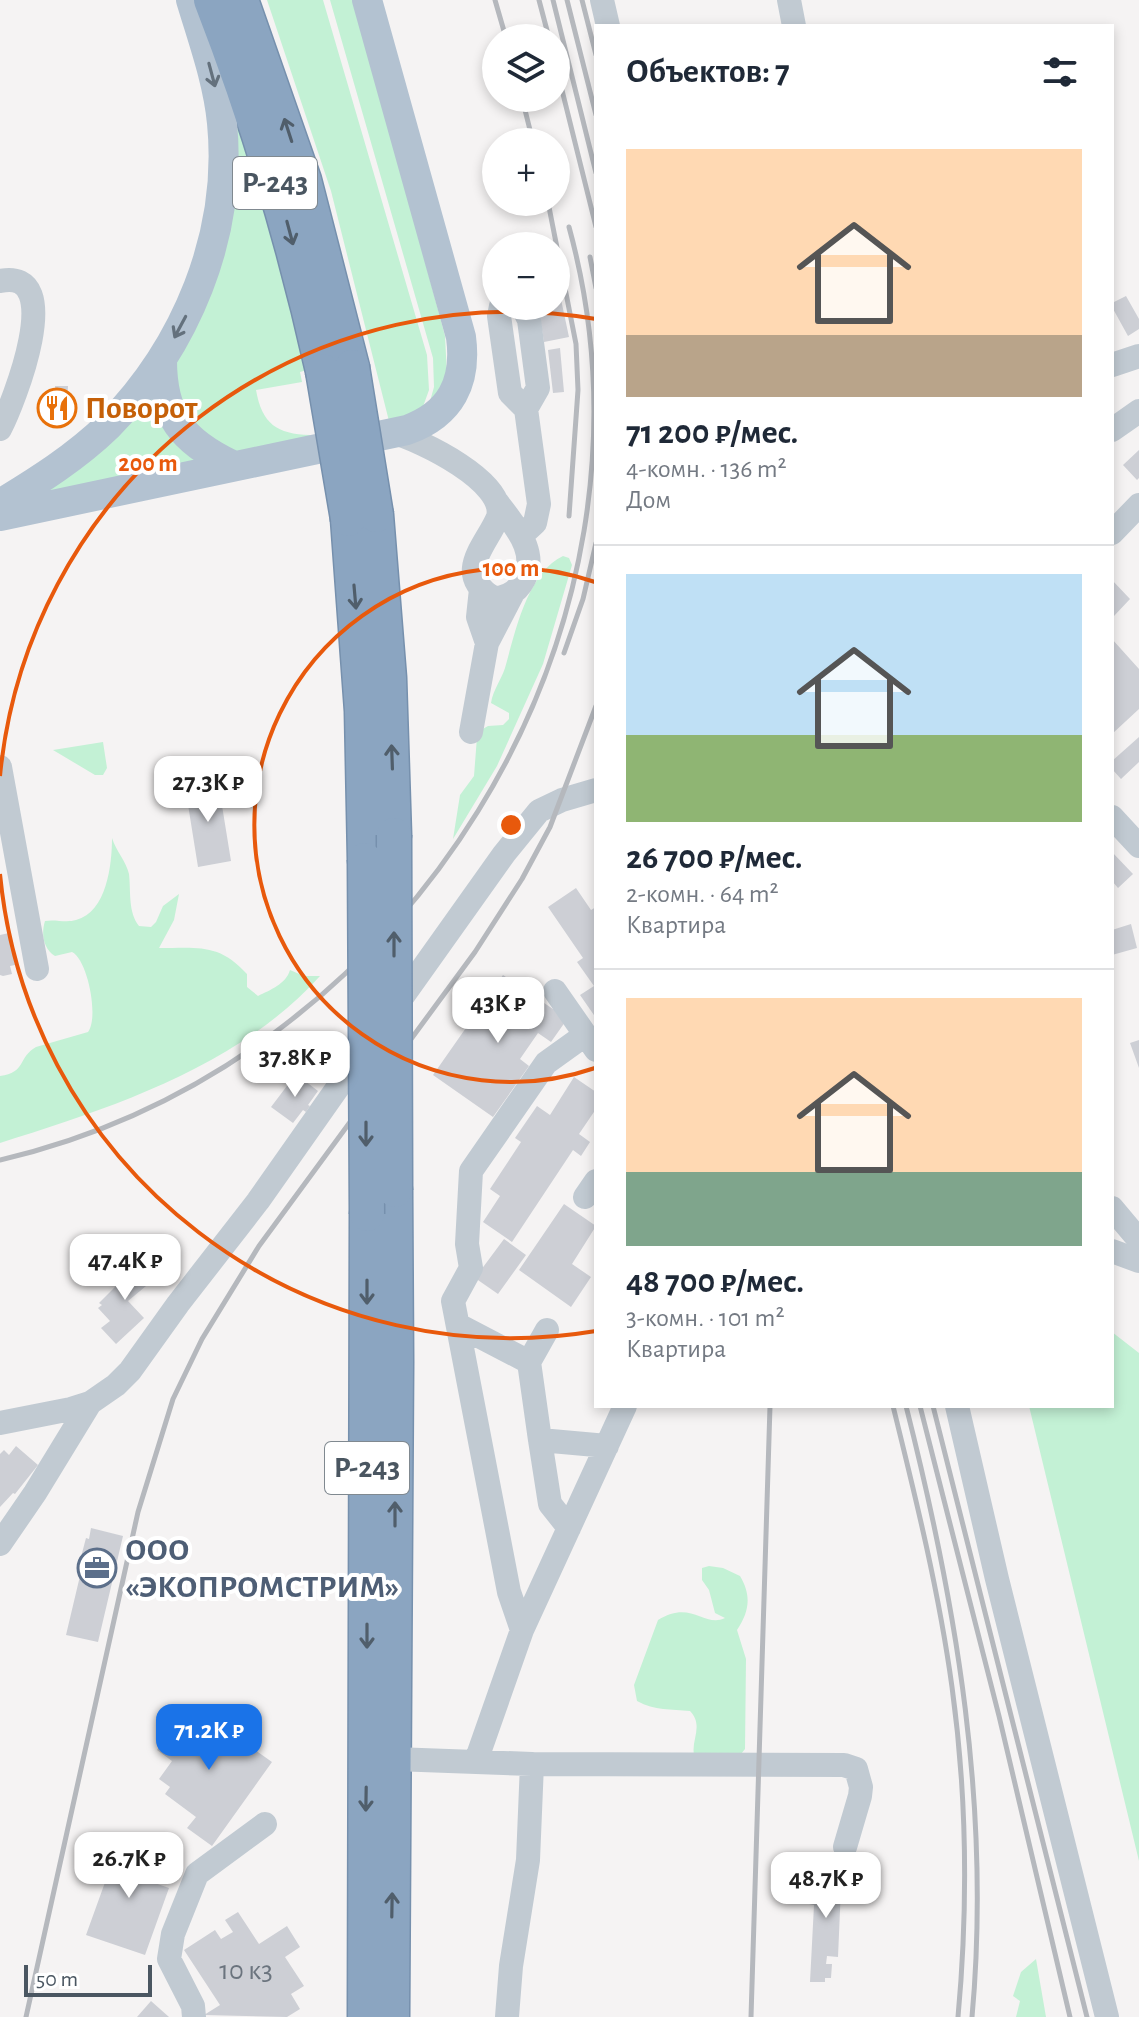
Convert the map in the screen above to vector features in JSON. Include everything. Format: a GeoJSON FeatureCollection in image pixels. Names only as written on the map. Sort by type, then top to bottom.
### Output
{"type":"FeatureCollection","features":[{"type":"Feature","properties":{"kind":"highway","name":"Р-243"},"geometry":{"type":"LineString","coordinates":[[211,0],[251,107],[338,369]]}},
{"type":"Feature","properties":{"kind":"highway","name":"Р-243"},"geometry":{"type":"LineString","coordinates":[[241,0],[304,180],[389,678],[394,835],[394,2017]]}},
{"type":"Feature","properties":{"kind":"highway","name":"Р-243"},"geometry":{"type":"LineString","coordinates":[[362,517],[367,1214],[365,2017]]}},
{"type":"Feature","properties":{"kind":"main road"},"geometry":{"type":"LineString","coordinates":[[0,504],[42,478],[108,425],[162,360],[184,320],[205,269],[218,216],[223,146],[219,98],[191,0]]}},
{"type":"Feature","properties":{"kind":"main road"},"geometry":{"type":"LineString","coordinates":[[0,516],[394,433],[419,426],[445,406],[459,382],[463,355],[457,321],[367,0]]}},
{"type":"Feature","properties":{"kind":"main road"},"geometry":{"type":"LineString","coordinates":[[162,360],[165,398],[175,422],[203,449],[232,465]]}},
{"type":"Feature","properties":{"kind":"street"},"geometry":{"type":"LineString","coordinates":[[602,0],[608,24]]}},
{"type":"Feature","properties":{"kind":"street"},"geometry":{"type":"LineString","coordinates":[[789,0],[794,24]]}},
{"type":"Feature","properties":{"kind":"street"},"geometry":{"type":"LineString","coordinates":[[0,281],[12,280],[28,288],[32,296],[34,323],[19,386],[0,429]]}},
{"type":"Feature","properties":{"kind":"street"},"geometry":{"type":"LineString","coordinates":[[500,320],[510,393],[526,409],[539,504],[535,523],[522,535]]}},
{"type":"Feature","properties":{"kind":"street"},"geometry":{"type":"LineString","coordinates":[[526,409],[538,388],[529,320]]}},
{"type":"Feature","properties":{"kind":"street"},"geometry":{"type":"LineString","coordinates":[[1114,364],[1139,356]]}},
{"type":"Feature","properties":{"kind":"street"},"geometry":{"type":"LineString","coordinates":[[1114,429],[1139,411]]}},
{"type":"Feature","properties":{"kind":"street"},"geometry":{"type":"LineString","coordinates":[[394,433],[422,442],[455,461],[479,481],[522,535],[528,552],[524,578],[487,643],[471,732]]}},
{"type":"Feature","properties":{"kind":"street"},"geometry":{"type":"LineString","coordinates":[[497,502],[500,510],[498,517],[474,563],[474,576],[481,589],[493,598],[513,593]]}},
{"type":"Feature","properties":{"kind":"street"},"geometry":{"type":"LineString","coordinates":[[1114,531],[1139,505]]}},
{"type":"Feature","properties":{"kind":"street"},"geometry":{"type":"LineString","coordinates":[[481,589],[478,617],[487,643]]}},
{"type":"Feature","properties":{"kind":"street"},"geometry":{"type":"LineString","coordinates":[[0,767],[37,969]]}},
{"type":"Feature","properties":{"kind":"street"},"geometry":{"type":"LineString","coordinates":[[0,1423],[90,1403],[130,1371],[258,1201],[518,836],[539,811],[594,791]]}},
{"type":"Feature","properties":{"kind":"street"},"geometry":{"type":"LineString","coordinates":[[1114,819],[1139,846]]}},
{"type":"Feature","properties":{"kind":"street"},"geometry":{"type":"LineString","coordinates":[[522,1630],[509,1592],[453,1301],[471,1268],[467,1244],[471,1171],[546,1063],[591,1043],[555,991]]}},
{"type":"Feature","properties":{"kind":"street"},"geometry":{"type":"LineString","coordinates":[[1114,1210],[1139,1240]]}},
{"type":"Feature","properties":{"kind":"street"},"geometry":{"type":"LineString","coordinates":[[1114,1252],[1139,1261]]}},
{"type":"Feature","properties":{"kind":"street"},"geometry":{"type":"LineString","coordinates":[[458,1325],[529,1362]]}},
{"type":"Feature","properties":{"kind":"street"},"geometry":{"type":"LineString","coordinates":[[547,1330],[529,1362],[550,1504],[569,1528]]}},
{"type":"Feature","properties":{"kind":"street"},"geometry":{"type":"LineString","coordinates":[[0,1544],[90,1403]]}},
{"type":"Feature","properties":{"kind":"street"},"geometry":{"type":"LineString","coordinates":[[476,1761],[522,1630],[624,1408]]}},
{"type":"Feature","properties":{"kind":"street"},"geometry":{"type":"LineString","coordinates":[[957,1408],[1004,1609],[1107,2017]]}},
{"type":"Feature","properties":{"kind":"street"},"geometry":{"type":"LineString","coordinates":[[540,1440],[607,1446]]}},
{"type":"Feature","properties":{"kind":"street"},"geometry":{"type":"LineString","coordinates":[[394,1759],[532,1764],[851,1767],[859,1774],[861,1787],[845,1847]]}},
{"type":"Feature","properties":{"kind":"street"},"geometry":{"type":"LineString","coordinates":[[507,2017],[511,1966],[528,1860],[532,1764]]}},
{"type":"Feature","properties":{"kind":"street"},"geometry":{"type":"LineString","coordinates":[[194,2017],[193,2006],[169,1959],[173,1934],[197,1874],[265,1824]]}},
{"type":"Feature","properties":{"kind":"green space"},"geometry":{"type":"Polygon","coordinates":[[[267,0],[323,0],[427,355],[429,390],[420,415],[391,429],[331,191],[267,0]]]}},
{"type":"Feature","properties":{"kind":"green space"},"geometry":{"type":"Polygon","coordinates":[[[330,0],[355,0],[445,336],[447,375],[427,412],[434,387],[433,358],[330,0]]]}},
{"type":"Feature","properties":{"kind":"green space"},"geometry":{"type":"Polygon","coordinates":[[[230,129],[241,129],[277,239],[307,370],[300,372],[302,382],[256,390],[259,402],[273,425],[288,432],[310,435],[311,441],[242,457],[203,446],[171,379],[230,129]]]}},
{"type":"Feature","properties":{"kind":"green space"},"geometry":{"type":"Polygon","coordinates":[[[151,390],[198,461],[18,505],[151,390]]]}},
{"type":"Feature","properties":{"kind":"green space"},"geometry":{"type":"Polygon","coordinates":[[[563,556],[569,558],[572,565],[543,664],[497,766],[453,839],[460,795],[474,776],[477,737],[488,726],[503,725],[509,719],[509,713],[491,703],[524,605],[540,576],[563,556]]]}},
{"type":"Feature","properties":{"kind":"green space"},"geometry":{"type":"Polygon","coordinates":[[[103,742],[107,768],[103,775],[95,775],[53,750],[103,742]]]}},
{"type":"Feature","properties":{"kind":"green space"},"geometry":{"type":"Polygon","coordinates":[[[112,838],[128,869],[132,908],[139,926],[151,927],[163,906],[179,894],[174,920],[159,948],[217,952],[247,974],[247,987],[258,996],[281,983],[290,970],[304,976],[320,976],[288,1008],[213,1059],[129,1099],[0,1143],[0,1076],[14,1072],[36,1047],[88,1032],[91,1025],[92,1003],[83,966],[72,952],[55,956],[51,953],[43,931],[45,921],[76,920],[95,907],[106,886],[112,838]]]}},
{"type":"Feature","properties":{"kind":"green space"},"geometry":{"type":"Polygon","coordinates":[[[1114,1334],[1139,1353],[1139,1861],[1029,1408],[1114,1408],[1114,1334]]]}},
{"type":"Feature","properties":{"kind":"green space"},"geometry":{"type":"Polygon","coordinates":[[[709,1566],[740,1576],[747,1597],[744,1617],[737,1630],[746,1659],[745,1749],[741,1754],[694,1755],[697,1727],[690,1711],[663,1709],[637,1701],[634,1685],[658,1620],[679,1612],[710,1620],[725,1618],[715,1613],[709,1590],[702,1580],[702,1568],[709,1566]]]}},
{"type":"Feature","properties":{"kind":"green space"},"geometry":{"type":"Polygon","coordinates":[[[1036,1959],[1046,2017],[1016,2017],[1020,2001],[1013,1996],[1021,1972],[1036,1959]]]}},
{"type":"Feature","properties":{"kind":"building"},"geometry":{"type":"Polygon","coordinates":[[[1126,296],[1139,319],[1139,329],[1128,336],[1114,311],[1114,302],[1126,296]]]}},
{"type":"Feature","properties":{"kind":"building"},"geometry":{"type":"Polygon","coordinates":[[[540,320],[565,320],[569,337],[544,342],[540,320]]]}},
{"type":"Feature","properties":{"kind":"building"},"geometry":{"type":"Polygon","coordinates":[[[560,348],[564,392],[553,393],[548,350],[560,348]]]}},
{"type":"Feature","properties":{"kind":"building"},"geometry":{"type":"Polygon","coordinates":[[[68,386],[66,417],[50,416],[51,389],[68,386]]]}},
{"type":"Feature","properties":{"kind":"building"},"geometry":{"type":"Polygon","coordinates":[[[1139,450],[1139,478],[1137,480],[1123,465],[1139,450]]]}},
{"type":"Feature","properties":{"kind":"building"},"geometry":{"type":"Polygon","coordinates":[[[1114,582],[1130,599],[1114,616],[1114,582]]]}},
{"type":"Feature","properties":{"kind":"building"},"geometry":{"type":"Polygon","coordinates":[[[1114,641],[1139,669],[1139,709],[1114,732],[1114,641]]]}},
{"type":"Feature","properties":{"kind":"building"},"geometry":{"type":"Polygon","coordinates":[[[1139,737],[1139,762],[1121,779],[1114,771],[1114,759],[1139,737]]]}},
{"type":"Feature","properties":{"kind":"building"},"geometry":{"type":"Polygon","coordinates":[[[218,781],[231,861],[198,867],[185,786],[218,781]]]}},
{"type":"Feature","properties":{"kind":"building"},"geometry":{"type":"Polygon","coordinates":[[[1114,854],[1133,874],[1118,888],[1114,883],[1114,854]]]}},
{"type":"Feature","properties":{"kind":"building"},"geometry":{"type":"Polygon","coordinates":[[[576,888],[591,910],[594,908],[594,986],[577,962],[583,958],[548,907],[576,888]]]}},
{"type":"Feature","properties":{"kind":"building"},"geometry":{"type":"Polygon","coordinates":[[[1131,924],[1137,948],[1114,954],[1114,929],[1131,924]]]}},
{"type":"Feature","properties":{"kind":"building"},"geometry":{"type":"Polygon","coordinates":[[[9,933],[15,965],[10,966],[12,974],[3,976],[0,975],[0,935],[9,933]]]}},
{"type":"Feature","properties":{"kind":"building"},"geometry":{"type":"Polygon","coordinates":[[[503,975],[553,1009],[556,1005],[570,1015],[551,1042],[538,1033],[520,1059],[529,1066],[493,1117],[433,1075],[503,975]]]}},
{"type":"Feature","properties":{"kind":"building"},"geometry":{"type":"Polygon","coordinates":[[[594,986],[594,1015],[580,995],[594,986]]]}},
{"type":"Feature","properties":{"kind":"building"},"geometry":{"type":"Polygon","coordinates":[[[1139,1040],[1139,1068],[1130,1043],[1139,1040]]]}},
{"type":"Feature","properties":{"kind":"building"},"geometry":{"type":"Polygon","coordinates":[[[296,1074],[318,1091],[306,1112],[303,1110],[293,1123],[271,1107],[296,1074]]]}},
{"type":"Feature","properties":{"kind":"building"},"geometry":{"type":"Polygon","coordinates":[[[574,1077],[594,1091],[594,1112],[579,1134],[590,1142],[581,1156],[573,1150],[512,1242],[483,1222],[500,1196],[490,1189],[521,1142],[515,1138],[537,1106],[550,1115],[574,1077]]]}},
{"type":"Feature","properties":{"kind":"building"},"geometry":{"type":"Polygon","coordinates":[[[564,1204],[594,1225],[572,1264],[591,1277],[571,1307],[519,1270],[564,1204]]]}},
{"type":"Feature","properties":{"kind":"building"},"geometry":{"type":"Polygon","coordinates":[[[504,1239],[526,1255],[498,1294],[475,1278],[504,1239]]]}},
{"type":"Feature","properties":{"kind":"building"},"geometry":{"type":"Polygon","coordinates":[[[143,1259],[158,1276],[128,1301],[144,1318],[116,1344],[101,1328],[110,1321],[98,1308],[102,1305],[99,1303],[143,1259]]]}},
{"type":"Feature","properties":{"kind":"building"},"geometry":{"type":"Polygon","coordinates":[[[16,1446],[38,1465],[15,1494],[0,1507],[0,1454],[4,1450],[9,1455],[16,1446]]]}},
{"type":"Feature","properties":{"kind":"building"},"geometry":{"type":"Polygon","coordinates":[[[91,1528],[123,1536],[98,1642],[66,1635],[84,1559],[81,1557],[91,1528]]]}},
{"type":"Feature","properties":{"kind":"building"},"geometry":{"type":"Polygon","coordinates":[[[190,1704],[272,1762],[212,1846],[187,1828],[196,1817],[165,1794],[170,1787],[159,1779],[172,1761],[157,1750],[190,1704]]]}},
{"type":"Feature","properties":{"kind":"building"},"geometry":{"type":"Polygon","coordinates":[[[121,1838],[160,1852],[149,1881],[169,1888],[145,1955],[86,1935],[121,1838]]]}},
{"type":"Feature","properties":{"kind":"building"},"geometry":{"type":"Polygon","coordinates":[[[817,1862],[842,1864],[838,1957],[827,1956],[826,1964],[832,1964],[831,1978],[825,1978],[825,1982],[810,1982],[814,1905],[809,1904],[809,1897],[815,1897],[817,1862]]]}},
{"type":"Feature","properties":{"kind":"building"},"geometry":{"type":"Polygon","coordinates":[[[238,1912],[259,1944],[287,1926],[300,1947],[285,1957],[304,1986],[291,1994],[300,2009],[287,2017],[204,2015],[220,2005],[184,1950],[215,1930],[221,1939],[233,1932],[225,1920],[238,1912]]]}},
{"type":"Feature","properties":{"kind":"building"},"geometry":{"type":"Polygon","coordinates":[[[151,2001],[169,2017],[137,2017],[151,2001]]]}},
{"type":"Feature","properties":{"kind":"railway"},"geometry":{"type":"LineString","coordinates":[[495,0],[502,24]]}},
{"type":"Feature","properties":{"kind":"railway"},"geometry":{"type":"LineString","coordinates":[[539,0],[545,24]]}},
{"type":"Feature","properties":{"kind":"railway"},"geometry":{"type":"LineString","coordinates":[[553,0],[594,165]]}},
{"type":"Feature","properties":{"kind":"railway"},"geometry":{"type":"LineString","coordinates":[[567,0],[594,107]]}},
{"type":"Feature","properties":{"kind":"railway"},"geometry":{"type":"LineString","coordinates":[[582,0],[594,47]]}},
{"type":"Feature","properties":{"kind":"railway"},"geometry":{"type":"LineString","coordinates":[[526,112],[530,128]]}},
{"type":"Feature","properties":{"kind":"railway"},"geometry":{"type":"LineString","coordinates":[[567,112],[594,219]]}},
{"type":"Feature","properties":{"kind":"railway"},"geometry":{"type":"LineString","coordinates":[[551,216],[576,344],[578,390],[569,516]]}},
{"type":"Feature","properties":{"kind":"railway"},"geometry":{"type":"LineString","coordinates":[[0,1160],[146,1110],[276,1032],[388,931],[478,810],[545,676],[584,531],[593,380],[569,227]]}},
{"type":"Feature","properties":{"kind":"railway"},"geometry":{"type":"LineString","coordinates":[[590,257],[594,278]]}},
{"type":"Feature","properties":{"kind":"railway"},"geometry":{"type":"LineString","coordinates":[[564,653],[583,599],[594,552]]}},
{"type":"Feature","properties":{"kind":"railway"},"geometry":{"type":"LineString","coordinates":[[26,2017],[138,1512],[173,1399],[202,1339],[259,1246],[475,952],[522,879],[550,827],[594,711]]}},
{"type":"Feature","properties":{"kind":"railway"},"geometry":{"type":"LineString","coordinates":[[751,2017],[770,1408]]}},
{"type":"Feature","properties":{"kind":"railway"},"geometry":{"type":"LineString","coordinates":[[893,1408],[934,1581],[957,1728],[964,1852],[958,2017]]}},
{"type":"Feature","properties":{"kind":"railway"},"geometry":{"type":"LineString","coordinates":[[906,1408],[940,1557],[965,1709],[977,1862],[977,1939],[972,2017]]}},
{"type":"Feature","properties":{"kind":"railway"},"geometry":{"type":"LineString","coordinates":[[921,1408],[999,1716],[1070,2017]]}},
{"type":"Feature","properties":{"kind":"railway"},"geometry":{"type":"LineString","coordinates":[[934,1408],[1087,2017]]}},
{"type":"Feature","properties":{"kind":"place","name":"Поворот"},"geometry":{"type":"Point","coordinates":[57,408]}},
{"type":"Feature","properties":{"kind":"place","name":"ООО «ЭКОПРОМСТРИМ»"},"geometry":{"type":"Point","coordinates":[97,1568]}}]}
